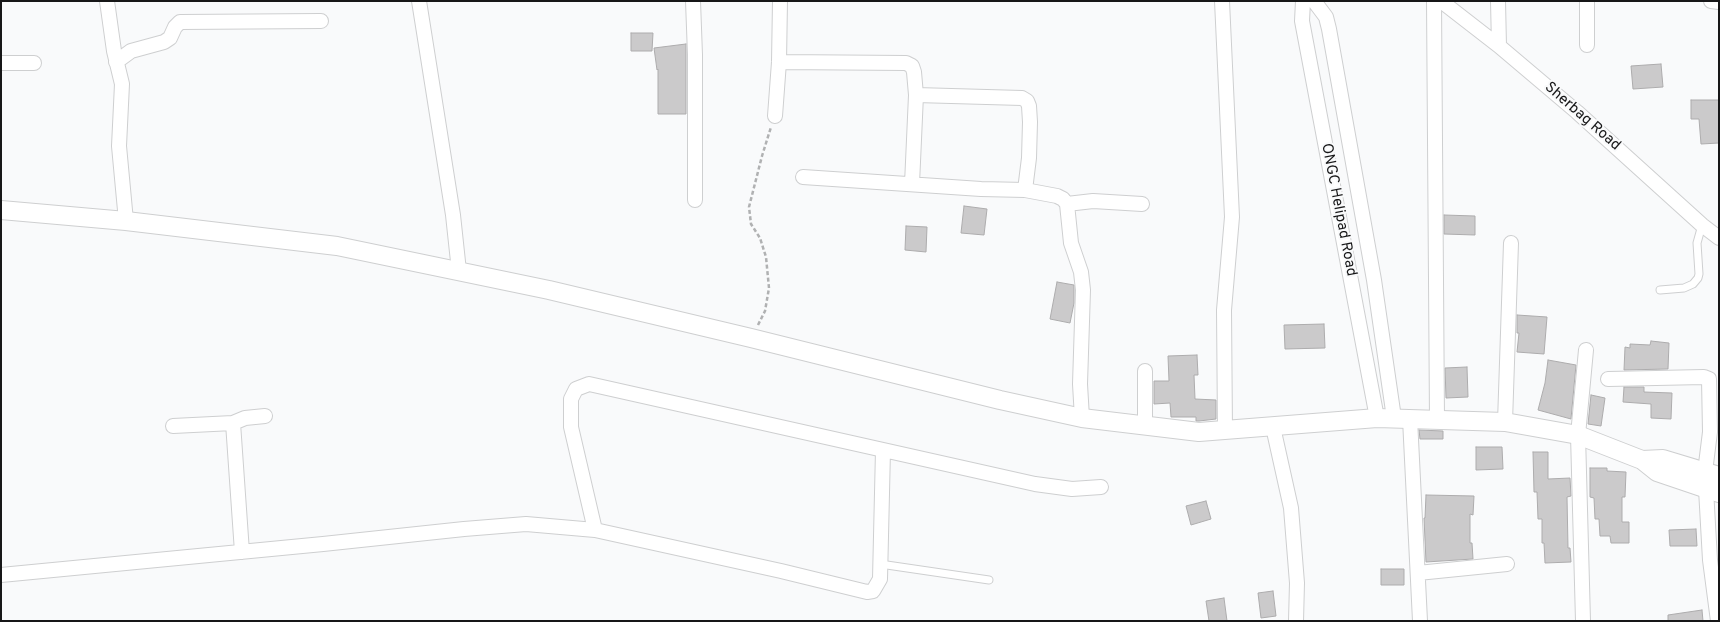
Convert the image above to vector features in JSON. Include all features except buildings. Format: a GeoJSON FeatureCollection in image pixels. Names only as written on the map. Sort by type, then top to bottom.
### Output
{"type":"FeatureCollection","features":[{"type":"Feature","properties":{"kind":"street"},"geometry":{"type":"LineString","coordinates":[[107,1],[116,62],[122,84],[119,146],[126,221]]}},
{"type":"Feature","properties":{"kind":"street"},"geometry":{"type":"LineString","coordinates":[[419,1],[453,215],[459,271]]}},
{"type":"Feature","properties":{"kind":"street"},"geometry":{"type":"LineString","coordinates":[[693,1],[695,200]]}},
{"type":"Feature","properties":{"kind":"street"},"geometry":{"type":"LineString","coordinates":[[775,116],[780,62],[780,1]]}},
{"type":"Feature","properties":{"kind":"street"},"geometry":{"type":"LineString","coordinates":[[1222,1],[1232,217],[1224,310],[1226,431]]}},
{"type":"Feature","properties":{"kind":"street","name":"ONGC Helipad Road"},"geometry":{"type":"LineString","coordinates":[[1303,1],[1302,22],[1394,418]]}},
{"type":"Feature","properties":{"kind":"street"},"geometry":{"type":"LineString","coordinates":[[1434,1],[1437,420]]}},
{"type":"Feature","properties":{"kind":"street","name":"Sherbag Road"},"geometry":{"type":"LineString","coordinates":[[1441,1],[1499,46],[1719,238]]}},
{"type":"Feature","properties":{"kind":"street"},"geometry":{"type":"LineString","coordinates":[[1498,1],[1499,46]]}},
{"type":"Feature","properties":{"kind":"street"},"geometry":{"type":"LineString","coordinates":[[1587,1],[1587,45]]}},
{"type":"Feature","properties":{"kind":"street"},"geometry":{"type":"LineString","coordinates":[[1711,1],[1719,2]]}},
{"type":"Feature","properties":{"kind":"street"},"geometry":{"type":"LineString","coordinates":[[1319,4],[1326,17],[1329,29],[1374,280],[1418,573],[1420,621]]}},
{"type":"Feature","properties":{"kind":"street"},"geometry":{"type":"LineString","coordinates":[[116,62],[131,51],[164,42],[170,38],[175,27],[180,22],[321,21]]}},
{"type":"Feature","properties":{"kind":"street"},"geometry":{"type":"LineString","coordinates":[[780,62],[906,63],[912,66],[916,95],[912,184]]}},
{"type":"Feature","properties":{"kind":"street"},"geometry":{"type":"LineString","coordinates":[[1,63],[34,63]]}},
{"type":"Feature","properties":{"kind":"street"},"geometry":{"type":"LineString","coordinates":[[916,95],[1022,98],[1027,101],[1030,122],[1029,158],[1025,190]]}},
{"type":"Feature","properties":{"kind":"street"},"geometry":{"type":"LineString","coordinates":[[803,177],[981,189],[1025,190],[1057,196],[1063,199],[1067,204],[1071,243],[1080,272],[1083,290],[1080,384],[1082,418]]}},
{"type":"Feature","properties":{"kind":"street"},"geometry":{"type":"LineString","coordinates":[[1067,204],[1093,200],[1142,204]]}},
{"type":"Feature","properties":{"kind":"street"},"geometry":{"type":"LineString","coordinates":[[1,210],[126,221],[337,246],[459,271],[751,338],[1000,400],[1082,418],[1198,432],[1394,418],[1505,422],[1578,435],[1642,460],[1657,472],[1712,482]]}},
{"type":"Feature","properties":{"kind":"street"},"geometry":{"type":"LineString","coordinates":[[1505,422],[1511,243]]}},
{"type":"Feature","properties":{"kind":"street"},"geometry":{"type":"LineString","coordinates":[[1583,621],[1578,435],[1586,350]]}},
{"type":"Feature","properties":{"kind":"street"},"geometry":{"type":"LineString","coordinates":[[1145,426],[1146,371]]}},
{"type":"Feature","properties":{"kind":"street"},"geometry":{"type":"LineString","coordinates":[[1608,379],[1708,378],[1712,482],[1710,560],[1718,621]]}},
{"type":"Feature","properties":{"kind":"street"},"geometry":{"type":"LineString","coordinates":[[595,530],[571,426],[571,399],[576,389],[589,384],[1035,484],[1072,489],[1101,487]]}},
{"type":"Feature","properties":{"kind":"street"},"geometry":{"type":"LineString","coordinates":[[173,426],[233,423],[245,418],[265,416]]}},
{"type":"Feature","properties":{"kind":"street"},"geometry":{"type":"LineString","coordinates":[[233,423],[242,552]]}},
{"type":"Feature","properties":{"kind":"street"},"geometry":{"type":"LineString","coordinates":[[1273,427],[1291,508],[1297,583],[1296,621]]}},
{"type":"Feature","properties":{"kind":"street"},"geometry":{"type":"LineString","coordinates":[[1,575],[526,524],[595,530],[867,592],[878,586],[880,579],[884,450]]}},
{"type":"Feature","properties":{"kind":"street"},"geometry":{"type":"LineString","coordinates":[[1418,573],[1507,564]]}},
{"type":"Feature","properties":{"kind":"lane"},"geometry":{"type":"LineString","coordinates":[[1660,290],[1684,288],[1693,284],[1698,278],[1697,243],[1702,225]]}},
{"type":"Feature","properties":{"kind":"lane"},"geometry":{"type":"LineString","coordinates":[[880,564],[989,580]]}},
{"type":"Feature","properties":{"kind":"path"},"geometry":{"type":"LineString","coordinates":[[751,338],[765,311],[769,288],[766,257],[760,238],[751,224],[749,207],[762,156],[775,116]]}}]}
